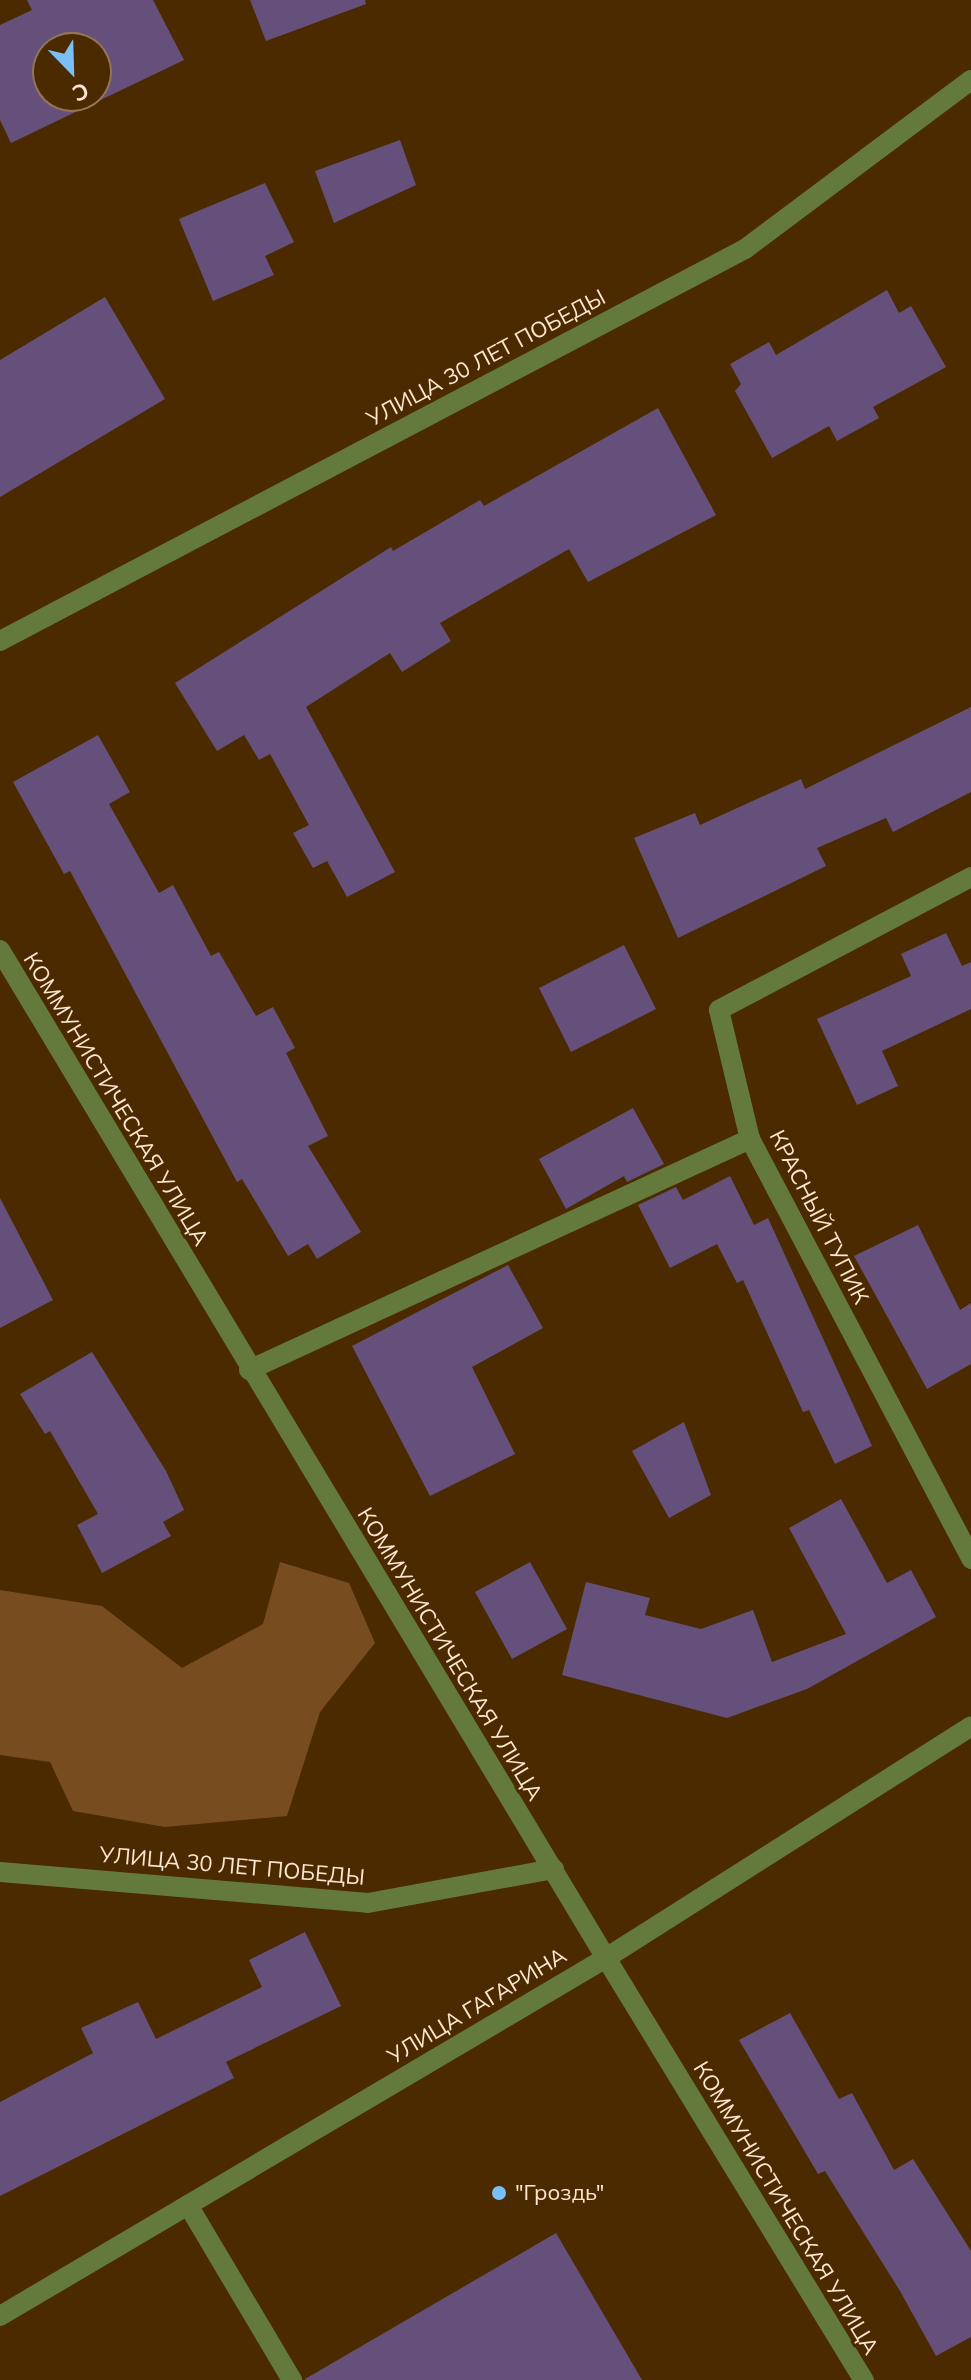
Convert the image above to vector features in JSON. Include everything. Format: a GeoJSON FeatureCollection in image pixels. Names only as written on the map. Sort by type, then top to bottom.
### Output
{"type":"FeatureCollection","features":[{"type":"Feature","properties":{"kind":"street","name":"УЛИЦА 30 ЛЕТ ПОБЕДЫ"},"geometry":{"type":"LineString","coordinates":[[0,641],[745,249],[971,80]]}},
{"type":"Feature","properties":{"kind":"street","name":"КРАСНЫЙ ТУПИК"},"geometry":{"type":"LineString","coordinates":[[971,877],[719,1010],[750,1139],[971,1559]]}},
{"type":"Feature","properties":{"kind":"street","name":"КОММУНИСТИЧЕСКАЯ УЛИЦА"},"geometry":{"type":"LineString","coordinates":[[0,950],[249,1370],[864,2380]]}},
{"type":"Feature","properties":{"kind":"street"},"geometry":{"type":"LineString","coordinates":[[249,1370],[750,1139]]}},
{"type":"Feature","properties":{"kind":"street","name":"УЛИЦА ГАГАРИНА"},"geometry":{"type":"LineString","coordinates":[[0,2316],[606,1958],[971,1726]]}},
{"type":"Feature","properties":{"kind":"street","name":"УЛИЦА 30 ЛЕТ ПОБЕДЫ"},"geometry":{"type":"LineString","coordinates":[[0,1872],[368,1903],[554,1869]]}},
{"type":"Feature","properties":{"kind":"street"},"geometry":{"type":"LineString","coordinates":[[188,2205],[292,2380]]}},
{"type":"Feature","properties":{"kind":"shaded area"},"geometry":{"type":"Polygon","coordinates":[[[280,1562],[349,1583],[375,1643],[320,1712],[287,1816],[165,1827],[73,1811],[50,1762],[0,1755],[0,1590],[102,1606],[182,1668],[263,1624],[280,1562]]]}},
{"type":"Feature","properties":{"kind":"building"},"geometry":{"type":"Polygon","coordinates":[[[27,0],[153,0],[184,60],[112,95],[112,32],[32,32],[32,112],[76,112],[11,143],[0,120],[0,25],[32,10],[27,0]]]}},
{"type":"Feature","properties":{"kind":"building"},"geometry":{"type":"Polygon","coordinates":[[[250,0],[365,0],[366,4],[266,41],[250,0]]]}},
{"type":"Feature","properties":{"kind":"building"},"geometry":{"type":"Polygon","coordinates":[[[400,140],[416,185],[334,223],[315,171],[400,140]]]}},
{"type":"Feature","properties":{"kind":"building"},"geometry":{"type":"Polygon","coordinates":[[[265,183],[294,242],[265,256],[274,275],[213,301],[179,219],[265,183]]]}},
{"type":"Feature","properties":{"kind":"building"},"geometry":{"type":"Polygon","coordinates":[[[887,290],[899,313],[911,306],[946,367],[873,407],[879,418],[837,441],[829,426],[772,458],[735,391],[741,384],[730,364],[769,342],[776,355],[887,290]]]}},
{"type":"Feature","properties":{"kind":"building"},"geometry":{"type":"Polygon","coordinates":[[[105,297],[165,399],[0,497],[0,360],[105,297]]]}},
{"type":"Feature","properties":{"kind":"building"},"geometry":{"type":"Polygon","coordinates":[[[658,408],[716,515],[588,582],[569,549],[440,623],[451,641],[402,672],[390,653],[306,707],[395,872],[347,897],[327,861],[313,868],[293,833],[309,825],[270,754],[259,760],[244,735],[217,751],[175,683],[391,547],[393,551],[480,500],[484,506],[658,408]]]}},
{"type":"Feature","properties":{"kind":"building"},"geometry":{"type":"Polygon","coordinates":[[[971,707],[971,792],[893,832],[886,818],[817,848],[826,866],[678,938],[634,838],[695,813],[700,825],[801,779],[805,789],[971,707]]]}},
{"type":"Feature","properties":{"kind":"building"},"geometry":{"type":"Polygon","coordinates":[[[98,735],[130,792],[109,804],[159,893],[173,885],[211,956],[219,952],[256,1016],[273,1007],[295,1048],[286,1053],[328,1136],[308,1146],[361,1232],[317,1259],[308,1244],[288,1256],[242,1179],[237,1182],[70,871],[64,874],[13,782],[98,735]]]}},
{"type":"Feature","properties":{"kind":"building"},"geometry":{"type":"Polygon","coordinates":[[[946,933],[962,966],[971,962],[971,1009],[882,1051],[898,1086],[857,1105],[817,1019],[911,976],[901,954],[946,933]]]}},
{"type":"Feature","properties":{"kind":"building"},"geometry":{"type":"Polygon","coordinates":[[[624,945],[656,1009],[571,1052],[539,988],[624,945]]]}},
{"type":"Feature","properties":{"kind":"building"},"geometry":{"type":"Polygon","coordinates":[[[633,1108],[664,1164],[627,1182],[624,1176],[566,1209],[539,1159],[633,1108]]]}},
{"type":"Feature","properties":{"kind":"building"},"geometry":{"type":"Polygon","coordinates":[[[730,1176],[754,1225],[768,1218],[872,1446],[835,1464],[809,1410],[803,1412],[743,1280],[737,1283],[717,1244],[670,1268],[638,1205],[676,1187],[683,1200],[730,1176]]]}},
{"type":"Feature","properties":{"kind":"building"},"geometry":{"type":"Polygon","coordinates":[[[0,1198],[53,1300],[0,1328],[0,1198]]]}},
{"type":"Feature","properties":{"kind":"building"},"geometry":{"type":"Polygon","coordinates":[[[918,1225],[960,1310],[971,1303],[971,1364],[927,1389],[854,1256],[918,1225]]]}},
{"type":"Feature","properties":{"kind":"building"},"geometry":{"type":"Polygon","coordinates":[[[508,1265],[543,1328],[472,1367],[515,1454],[430,1496],[352,1346],[508,1265]]]}},
{"type":"Feature","properties":{"kind":"building"},"geometry":{"type":"Polygon","coordinates":[[[92,1352],[166,1471],[184,1510],[163,1522],[171,1536],[102,1573],[77,1525],[98,1514],[50,1431],[45,1434],[20,1394],[92,1352]]]}},
{"type":"Feature","properties":{"kind":"building"},"geometry":{"type":"Polygon","coordinates":[[[684,1422],[711,1495],[669,1518],[632,1451],[684,1422]]]}},
{"type":"Feature","properties":{"kind":"building"},"geometry":{"type":"Polygon","coordinates":[[[841,1499],[887,1583],[911,1570],[936,1617],[807,1689],[727,1718],[562,1675],[586,1582],[650,1598],[645,1615],[701,1629],[753,1610],[772,1662],[846,1634],[789,1528],[841,1499]]]}},
{"type":"Feature","properties":{"kind":"building"},"geometry":{"type":"Polygon","coordinates":[[[530,1562],[567,1629],[512,1659],[475,1592],[530,1562]]]}},
{"type":"Feature","properties":{"kind":"building"},"geometry":{"type":"Polygon","coordinates":[[[305,1932],[341,2006],[226,2062],[234,2078],[0,2196],[0,2102],[93,2053],[81,2028],[138,2002],[156,2039],[262,1987],[249,1960],[305,1932]]]}},
{"type":"Feature","properties":{"kind":"building"},"geometry":{"type":"Polygon","coordinates":[[[790,2013],[839,2099],[852,2093],[894,2170],[913,2159],[971,2251],[971,2337],[936,2356],[900,2291],[825,2171],[818,2174],[739,2040],[790,2013]]]}},
{"type":"Feature","properties":{"kind":"building"},"geometry":{"type":"Polygon","coordinates":[[[556,2233],[642,2380],[305,2380],[305,2379],[556,2233]]]}},
{"type":"Feature","properties":{"kind":"place","name":"\"Гроздь\""},"geometry":{"type":"Point","coordinates":[499,2193]}}]}
